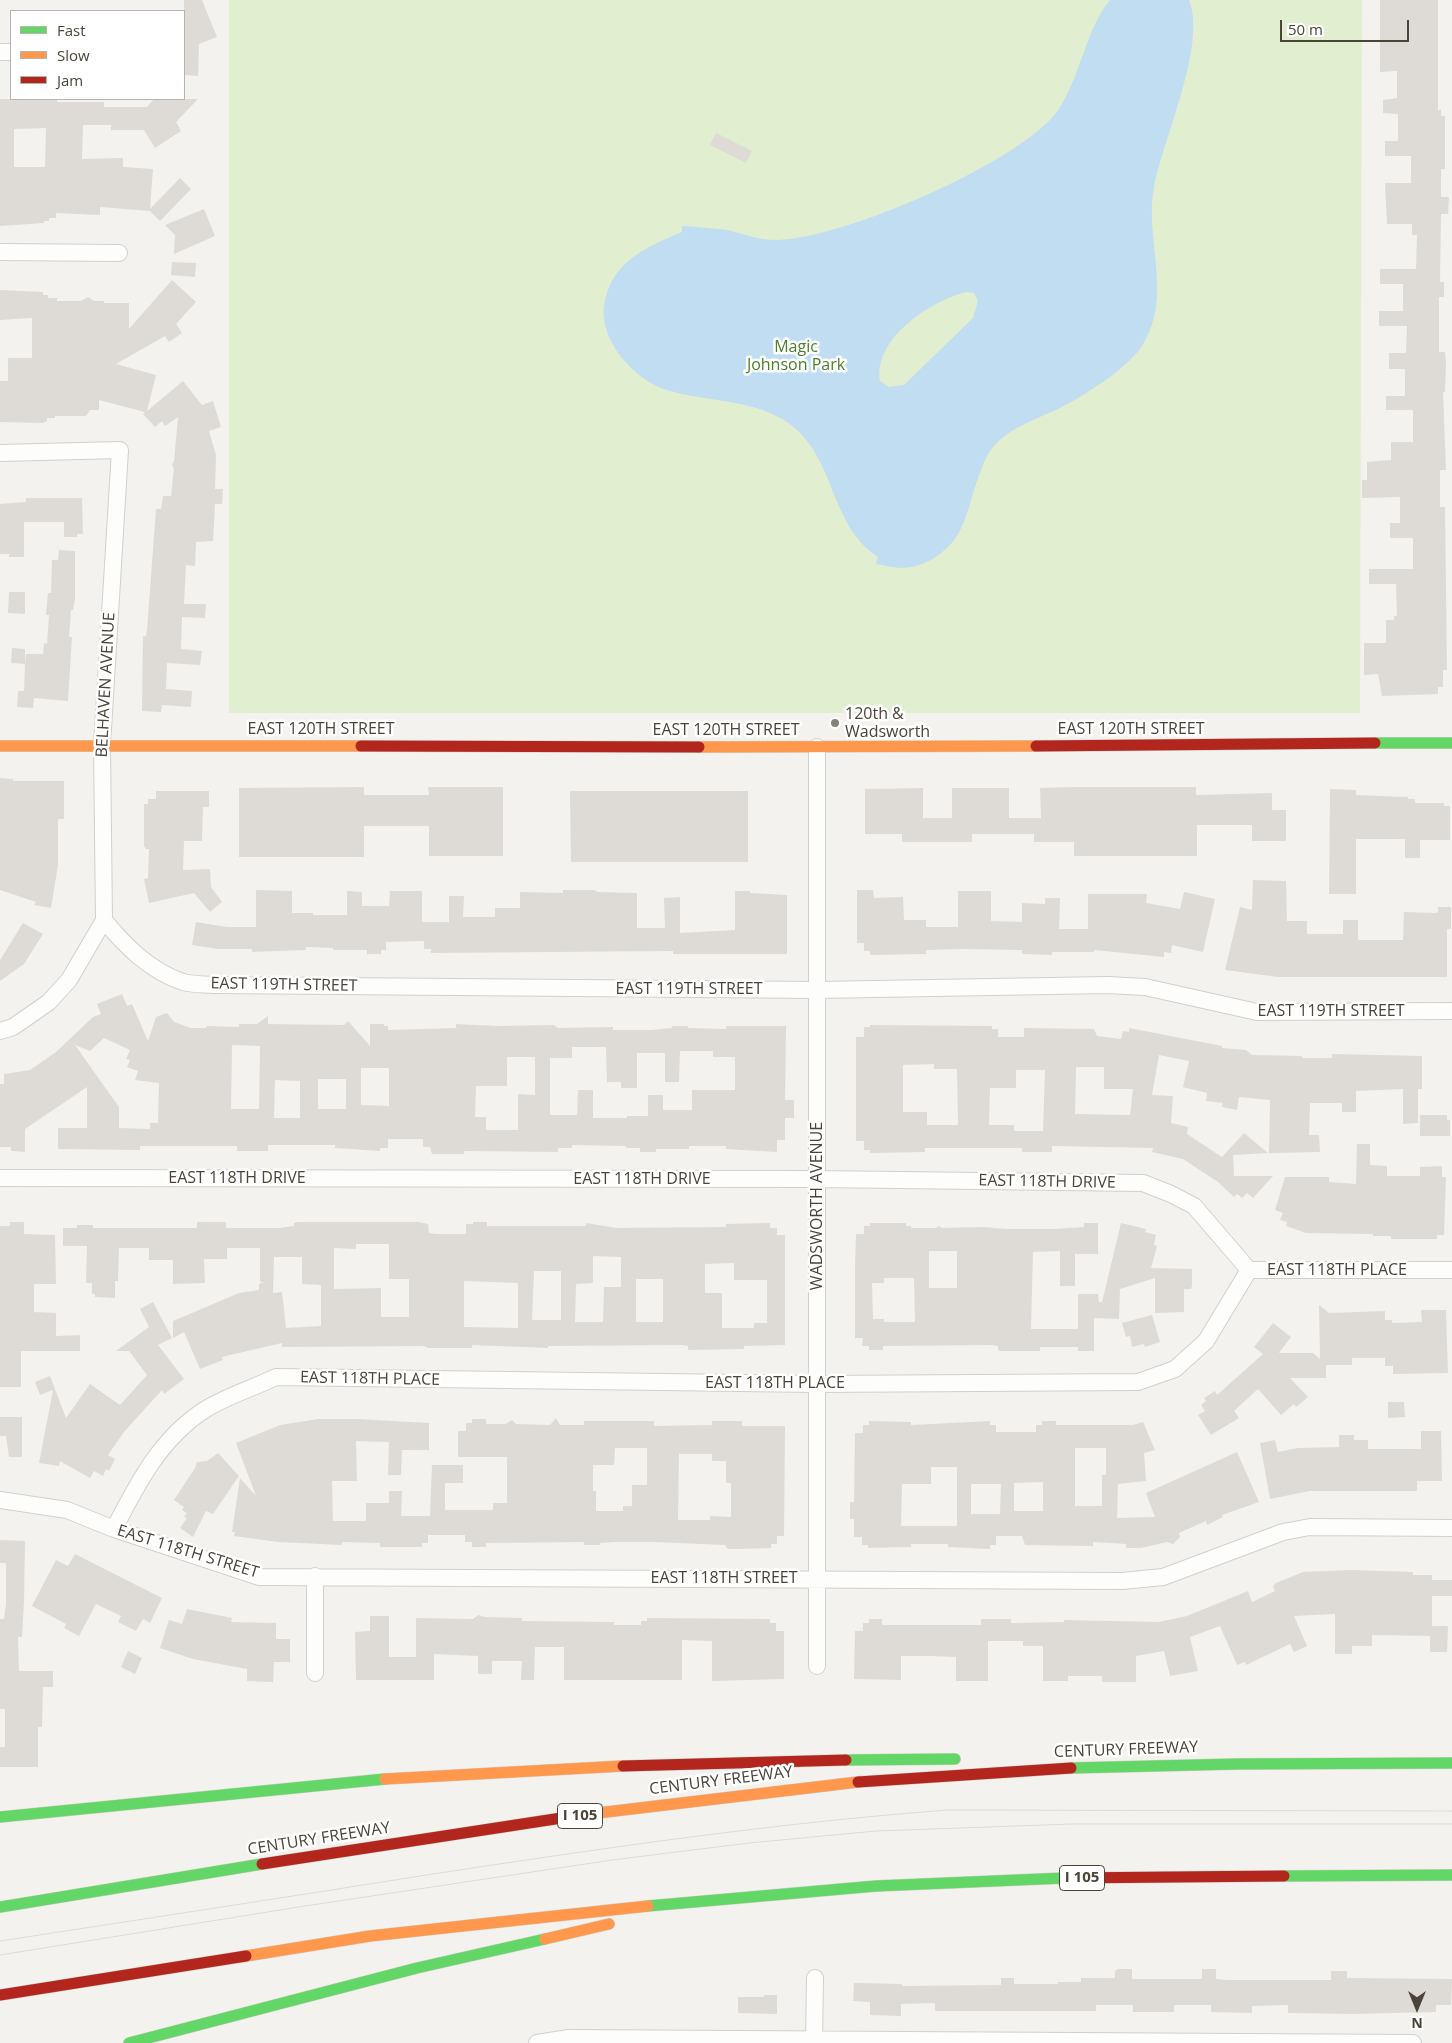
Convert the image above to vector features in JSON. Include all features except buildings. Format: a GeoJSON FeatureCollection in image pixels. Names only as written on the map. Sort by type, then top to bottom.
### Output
{"type":"FeatureCollection","features":[{"type":"Feature","properties":{"kind":"main road","name":"EAST 120TH STREET"},"geometry":{"type":"LineString","coordinates":[[0,746],[817,747],[1452,743]]}},
{"type":"Feature","properties":{"kind":"main road"},"geometry":{"type":"LineString","coordinates":[[0,1817],[421,1776],[665,1764],[912,1758],[970,1759]]}},
{"type":"Feature","properties":{"kind":"main road"},"geometry":{"type":"LineString","coordinates":[[1009,1760],[1164,1764]]}},
{"type":"Feature","properties":{"kind":"main road","name":"CENTURY FREEWAY"},"geometry":{"type":"LineString","coordinates":[[0,1907],[390,1844],[640,1807],[880,1780],[1021,1770],[1164,1764],[1452,1763]]}},
{"type":"Feature","properties":{"kind":"main road","name":"I 105"},"geometry":{"type":"LineString","coordinates":[[0,1995],[370,1936],[453,1925],[712,1899],[876,1886],[1027,1879],[1177,1876],[1452,1875]]}},
{"type":"Feature","properties":{"kind":"main road"},"geometry":{"type":"LineString","coordinates":[[129,2043],[417,1968],[712,1899]]}},
{"type":"Feature","properties":{"kind":"street"},"geometry":{"type":"LineString","coordinates":[[0,252],[119,253]]}},
{"type":"Feature","properties":{"kind":"street","name":"BELHAVEN AVENUE"},"geometry":{"type":"LineString","coordinates":[[0,452],[120,450],[102,745],[104,920]]}},
{"type":"Feature","properties":{"kind":"street","name":"WADSWORTH AVENUE"},"geometry":{"type":"LineString","coordinates":[[817,747],[818,1666]]}},
{"type":"Feature","properties":{"kind":"street"},"geometry":{"type":"LineString","coordinates":[[0,1031],[13,1027],[49,1002],[69,980],[104,920]]}},
{"type":"Feature","properties":{"kind":"street","name":"EAST 119TH STREET"},"geometry":{"type":"LineString","coordinates":[[104,920],[126,947],[153,967],[184,982],[234,985],[817,990],[1108,985],[1145,987],[1257,1012],[1452,1011]]}},
{"type":"Feature","properties":{"kind":"street","name":"EAST 118TH DRIVE"},"geometry":{"type":"LineString","coordinates":[[0,1178],[817,1179],[1143,1183],[1194,1206],[1249,1270]]}},
{"type":"Feature","properties":{"kind":"street","name":"EAST 118TH PLACE"},"geometry":{"type":"LineString","coordinates":[[114,1529],[157,1453],[180,1429],[207,1408],[276,1377],[818,1384],[1138,1382],[1175,1369],[1206,1341],[1249,1270],[1452,1270]]}},
{"type":"Feature","properties":{"kind":"street","name":"EAST 118TH STREET"},"geometry":{"type":"LineString","coordinates":[[0,1500],[67,1510],[114,1529],[258,1577],[818,1578],[1122,1581],[1163,1577],[1283,1532],[1310,1527],[1452,1528]]}},
{"type":"Feature","properties":{"kind":"street"},"geometry":{"type":"LineString","coordinates":[[315,1576],[315,1673]]}},
{"type":"Feature","properties":{"kind":"street"},"geometry":{"type":"LineString","coordinates":[[814,2040],[815,1978]]}},
{"type":"Feature","properties":{"kind":"street"},"geometry":{"type":"LineString","coordinates":[[537,2043],[569,2038],[1413,2043]]}},
{"type":"Feature","properties":{"kind":"green space","name":"Magic Johnson Park"},"geometry":{"type":"Polygon","coordinates":[[[229,0],[1362,0],[1360,713],[229,713],[229,0]]]}},
{"type":"Feature","properties":{"kind":"water"},"geometry":{"type":"Polygon","coordinates":[[[1110,0],[1189,0],[1193,19],[1192,41],[1182,92],[1154,187],[1152,227],[1157,288],[1156,308],[1151,327],[1142,346],[1135,355],[1115,373],[1068,404],[1032,420],[999,440],[988,455],[982,468],[961,528],[948,547],[934,558],[910,567],[899,568],[876,564],[878,557],[863,544],[851,529],[819,460],[809,444],[796,429],[782,419],[751,406],[667,390],[655,385],[631,368],[613,345],[607,332],[604,305],[608,290],[622,267],[632,258],[643,250],[682,232],[682,226],[727,230],[772,240],[808,236],[886,212],[929,194],[1009,152],[1039,130],[1059,109],[1067,96],[1089,38],[1110,0]],[[966,292],[936,304],[907,324],[885,351],[880,365],[880,381],[889,387],[904,385],[973,318],[978,301],[974,293],[966,292]]]}},
{"type":"Feature","properties":{"kind":"tram line"},"geometry":{"type":"LineString","coordinates":[[0,1941],[561,1855],[754,1829],[883,1815],[948,1810],[1452,1811]]}},
{"type":"Feature","properties":{"kind":"tram line"},"geometry":{"type":"LineString","coordinates":[[0,1955],[305,1906],[612,1860],[749,1843],[876,1831],[1072,1824],[1452,1824]]}},
{"type":"Feature","properties":{"kind":"traffic: fast"},"geometry":{"type":"LineString","coordinates":[[1375,743],[1452,743]]}},
{"type":"Feature","properties":{"kind":"traffic: fast"},"geometry":{"type":"LineString","coordinates":[[846,1760],[955,1759]]}},
{"type":"Feature","properties":{"kind":"traffic: fast"},"geometry":{"type":"LineString","coordinates":[[1071,1768],[1237,1764],[1452,1763]]}},
{"type":"Feature","properties":{"kind":"traffic: fast"},"geometry":{"type":"LineString","coordinates":[[0,1817],[385,1779]]}},
{"type":"Feature","properties":{"kind":"traffic: fast"},"geometry":{"type":"LineString","coordinates":[[0,1907],[262,1864]]}},
{"type":"Feature","properties":{"kind":"traffic: fast"},"geometry":{"type":"LineString","coordinates":[[1284,1876],[1452,1875]]}},
{"type":"Feature","properties":{"kind":"traffic: fast"},"geometry":{"type":"LineString","coordinates":[[648,1906],[876,1886],[1065,1878]]}},
{"type":"Feature","properties":{"kind":"traffic: fast"},"geometry":{"type":"LineString","coordinates":[[129,2043],[417,1968],[545,1939]]}},
{"type":"Feature","properties":{"kind":"traffic: slow"},"geometry":{"type":"LineString","coordinates":[[0,746],[361,746]]}},
{"type":"Feature","properties":{"kind":"traffic: slow"},"geometry":{"type":"LineString","coordinates":[[699,747],[1036,746]]}},
{"type":"Feature","properties":{"kind":"traffic: slow"},"geometry":{"type":"LineString","coordinates":[[385,1779],[623,1766]]}},
{"type":"Feature","properties":{"kind":"traffic: slow"},"geometry":{"type":"LineString","coordinates":[[581,1815],[858,1782]]}},
{"type":"Feature","properties":{"kind":"traffic: slow"},"geometry":{"type":"LineString","coordinates":[[246,1956],[370,1936],[648,1906]]}},
{"type":"Feature","properties":{"kind":"traffic: slow"},"geometry":{"type":"LineString","coordinates":[[545,1939],[609,1924]]}},
{"type":"Feature","properties":{"kind":"traffic: jam"},"geometry":{"type":"LineString","coordinates":[[1036,746],[1375,743]]}},
{"type":"Feature","properties":{"kind":"traffic: jam"},"geometry":{"type":"LineString","coordinates":[[361,746],[699,747]]}},
{"type":"Feature","properties":{"kind":"traffic: jam"},"geometry":{"type":"LineString","coordinates":[[623,1766],[846,1760]]}},
{"type":"Feature","properties":{"kind":"traffic: jam"},"geometry":{"type":"LineString","coordinates":[[858,1782],[1071,1768]]}},
{"type":"Feature","properties":{"kind":"traffic: jam"},"geometry":{"type":"LineString","coordinates":[[262,1864],[581,1815]]}},
{"type":"Feature","properties":{"kind":"traffic: jam"},"geometry":{"type":"LineString","coordinates":[[1065,1878],[1284,1876]]}},
{"type":"Feature","properties":{"kind":"traffic: jam"},"geometry":{"type":"LineString","coordinates":[[0,1995],[246,1956]]}},
{"type":"Feature","properties":{"kind":"place","name":"120th & Wadsworth"},"geometry":{"type":"Point","coordinates":[835,723]}}]}
